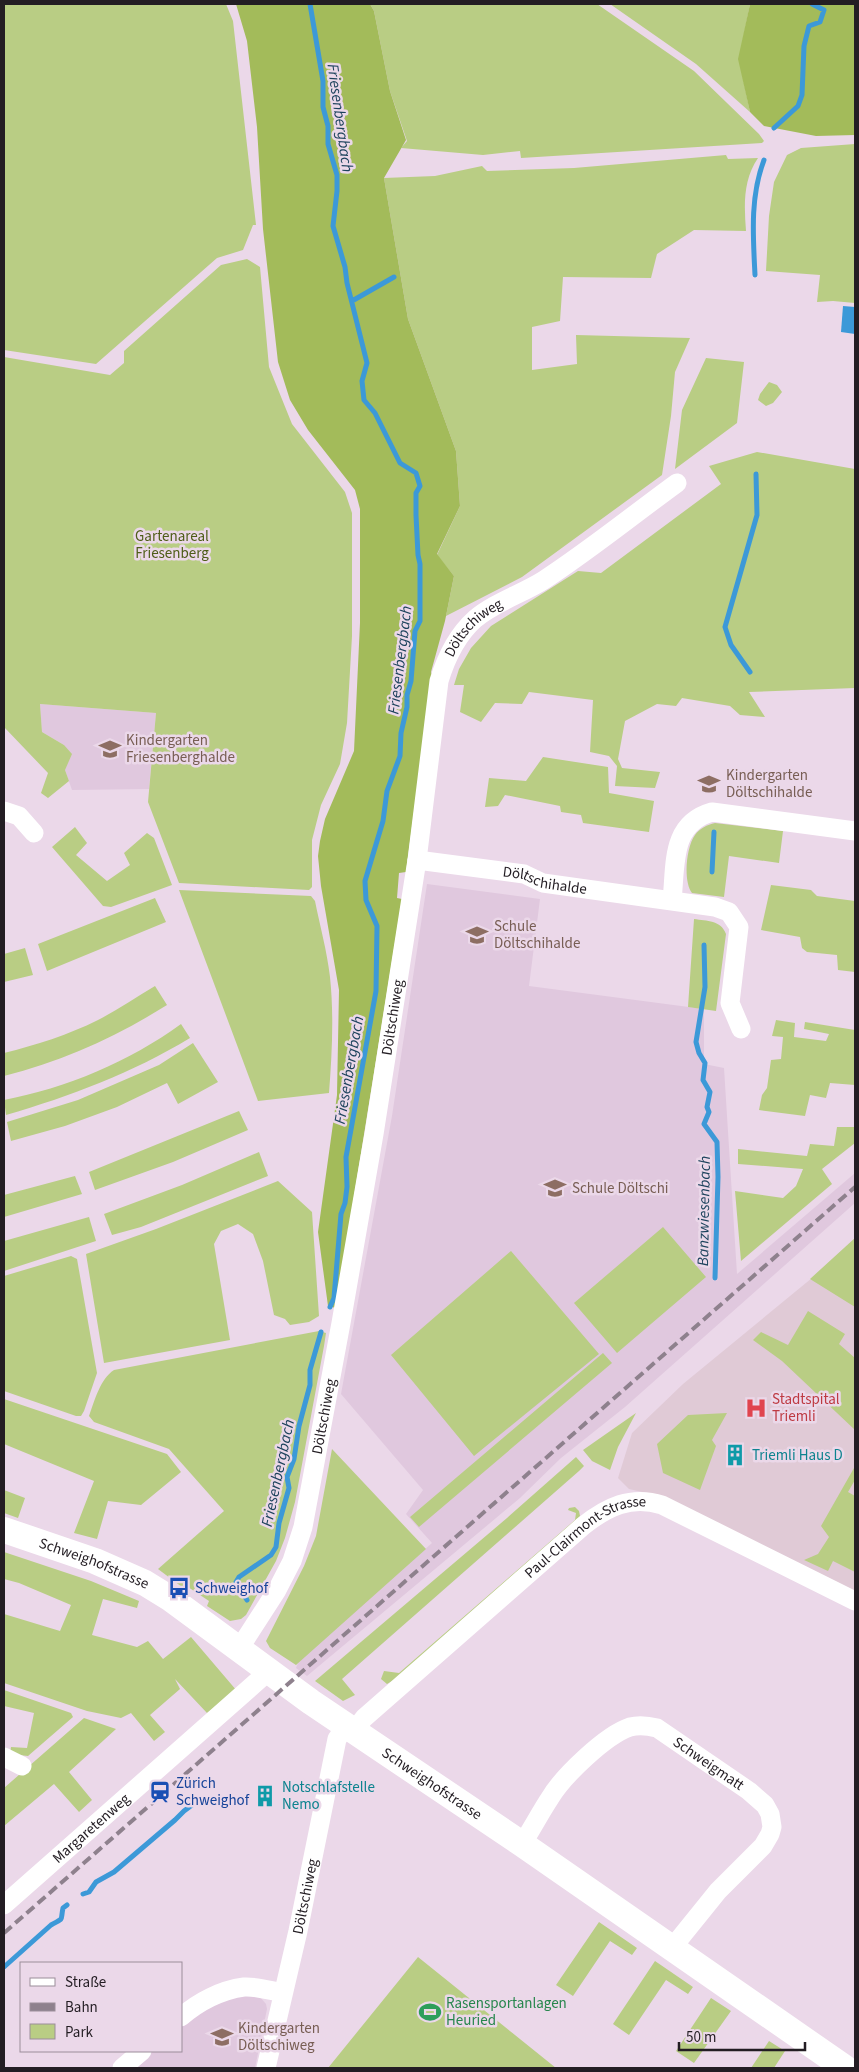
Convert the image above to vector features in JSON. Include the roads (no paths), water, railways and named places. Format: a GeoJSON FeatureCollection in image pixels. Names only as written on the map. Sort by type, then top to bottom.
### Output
{"type":"FeatureCollection","features":[{"type":"Feature","properties":{"kind":"main road","name":"Schweighofstrasse"},"geometry":{"type":"LineString","coordinates":[[4,1530],[95,1561],[145,1583],[171,1599],[350,1729],[522,1844],[845,2068]]}},
{"type":"Feature","properties":{"kind":"street","name":"Döltschiweg"},"geometry":{"type":"LineString","coordinates":[[238,1649],[277,1590],[292,1561],[303,1527],[342,1323],[374,1134],[417,860],[439,681],[447,655],[455,642],[475,619],[570,563],[677,482]]}},
{"type":"Feature","properties":{"kind":"street"},"geometry":{"type":"LineString","coordinates":[[4,811],[19,816],[34,833]]}},
{"type":"Feature","properties":{"kind":"street"},"geometry":{"type":"LineString","coordinates":[[672,900],[680,836],[692,822],[704,814],[712,812],[855,831]]}},
{"type":"Feature","properties":{"kind":"street","name":"Döltschihalde"},"geometry":{"type":"LineString","coordinates":[[417,860],[524,874],[544,883],[722,908],[729,912],[736,921],[739,934],[730,1003],[741,1029]]}},
{"type":"Feature","properties":{"kind":"street","name":"Paul-Clairmont-Strasse"},"geometry":{"type":"LineString","coordinates":[[350,1729],[583,1526],[596,1516],[621,1503],[639,1500],[662,1504],[855,1601]]}},
{"type":"Feature","properties":{"kind":"street","name":"Margaretenweg"},"geometry":{"type":"LineString","coordinates":[[4,1906],[269,1671]]}},
{"type":"Feature","properties":{"kind":"street","name":"Schweigmatt"},"geometry":{"type":"LineString","coordinates":[[522,1844],[550,1797],[565,1777],[585,1758],[630,1727],[649,1726],[657,1728],[708,1762],[749,1791],[765,1805],[770,1814],[770,1834],[763,1846],[718,1891],[672,1948]]}},
{"type":"Feature","properties":{"kind":"street","name":"Döltschiweg"},"geometry":{"type":"LineString","coordinates":[[266,2068],[298,1931],[336,1739],[350,1729]]}},
{"type":"Feature","properties":{"kind":"street"},"geometry":{"type":"LineString","coordinates":[[4,1757],[22,1766]]}},
{"type":"Feature","properties":{"kind":"street"},"geometry":{"type":"LineString","coordinates":[[182,2016],[197,2004],[225,1992],[246,1987],[283,1992]]}},
{"type":"Feature","properties":{"kind":"street"},"geometry":{"type":"LineString","coordinates":[[122,2068],[141,2052]]}},
{"type":"Feature","properties":{"kind":"water"},"geometry":{"type":"Polygon","coordinates":[[[843,306],[855,307],[855,334],[841,332],[843,306]]]}},
{"type":"Feature","properties":{"kind":"waterway","name":"Friesenbergbach"},"geometry":{"type":"LineString","coordinates":[[310,4],[323,81],[323,107],[328,126],[328,144],[337,175],[333,226],[345,267],[347,283],[367,363],[362,381],[364,400],[375,413],[400,463],[416,473],[420,486],[416,493],[420,564],[420,621],[415,631],[411,681],[401,733],[400,756],[387,791],[383,821],[365,881],[366,900],[377,926],[376,991],[346,1157],[347,1187],[345,1203],[341,1214],[334,1298],[330,1307]]}},
{"type":"Feature","properties":{"kind":"waterway","name":"Banzwiesenbach"},"geometry":{"type":"LineString","coordinates":[[774,128],[798,106],[802,95],[804,46],[809,26],[820,22],[824,10],[812,4]]}},
{"type":"Feature","properties":{"kind":"waterway","name":"Banzwiesenbach"},"geometry":{"type":"LineString","coordinates":[[755,275],[754,202],[764,160]]}},
{"type":"Feature","properties":{"kind":"waterway"},"geometry":{"type":"LineString","coordinates":[[352,301],[394,277]]}},
{"type":"Feature","properties":{"kind":"waterway","name":"Banzwiesenbach"},"geometry":{"type":"LineString","coordinates":[[750,672],[731,645],[725,627],[757,515],[756,474]]}},
{"type":"Feature","properties":{"kind":"waterway","name":"Banzwiesenbach"},"geometry":{"type":"LineString","coordinates":[[712,872],[714,832]]}},
{"type":"Feature","properties":{"kind":"waterway","name":"Banzwiesenbach"},"geometry":{"type":"LineString","coordinates":[[704,945],[705,987],[696,1042],[699,1053],[705,1063],[703,1080],[710,1092],[707,1107],[709,1112],[704,1124],[717,1142],[718,1177],[715,1278]]}},
{"type":"Feature","properties":{"kind":"waterway","name":"Friesenbergbach"},"geometry":{"type":"LineString","coordinates":[[247,1600],[236,1582],[239,1577],[271,1555],[276,1547],[279,1523],[289,1488],[287,1477],[294,1459],[299,1426],[310,1385],[310,1370],[321,1332]]}},
{"type":"Feature","properties":{"kind":"waterway","name":"Friesenbergbach"},"geometry":{"type":"LineString","coordinates":[[83,1894],[89,1892],[96,1882],[114,1872],[196,1802]]}},
{"type":"Feature","properties":{"kind":"waterway","name":"Friesenbergbach"},"geometry":{"type":"LineString","coordinates":[[4,1967],[51,1925],[60,1920],[63,1908],[67,1905]]}},
{"type":"Feature","properties":{"kind":"railway"},"geometry":{"type":"LineString","coordinates":[[4,1933],[855,1187]]}},
{"type":"Feature","properties":{"kind":"place","name":"Kindergarten Friesenberghalde"},"geometry":{"type":"Point","coordinates":[110,749]}},
{"type":"Feature","properties":{"kind":"place","name":"Kindergarten Döltschihalde"},"geometry":{"type":"Point","coordinates":[709,784]}},
{"type":"Feature","properties":{"kind":"place","name":"Schule Döltschihalde"},"geometry":{"type":"Point","coordinates":[477,935]}},
{"type":"Feature","properties":{"kind":"place","name":"Schule Döltschi"},"geometry":{"type":"Point","coordinates":[555,1188]}},
{"type":"Feature","properties":{"kind":"place","name":"Stadtspital Triemli"},"geometry":{"type":"Point","coordinates":[756,1408]}},
{"type":"Feature","properties":{"kind":"place","name":"Triemli Haus D"},"geometry":{"type":"Point","coordinates":[735,1455]}},
{"type":"Feature","properties":{"kind":"place","name":"Schweighof"},"geometry":{"type":"Point","coordinates":[179,1588]}},
{"type":"Feature","properties":{"kind":"place","name":"Zürich Schweighof"},"geometry":{"type":"Point","coordinates":[160,1792]}},
{"type":"Feature","properties":{"kind":"place","name":"Notschlafstelle Nemo"},"geometry":{"type":"Point","coordinates":[265,1796]}},
{"type":"Feature","properties":{"kind":"place","name":"Rasensportanlagen Heuried"},"geometry":{"type":"Point","coordinates":[430,2012]}},
{"type":"Feature","properties":{"kind":"place","name":"Kindergarten Döltschiweg"},"geometry":{"type":"Point","coordinates":[222,2037]}},
{"type":"Feature","properties":{"kind":"park label","name":"Gartenareal Friesenberg"},"geometry":{"type":"Point","coordinates":[172,544]}}]}
